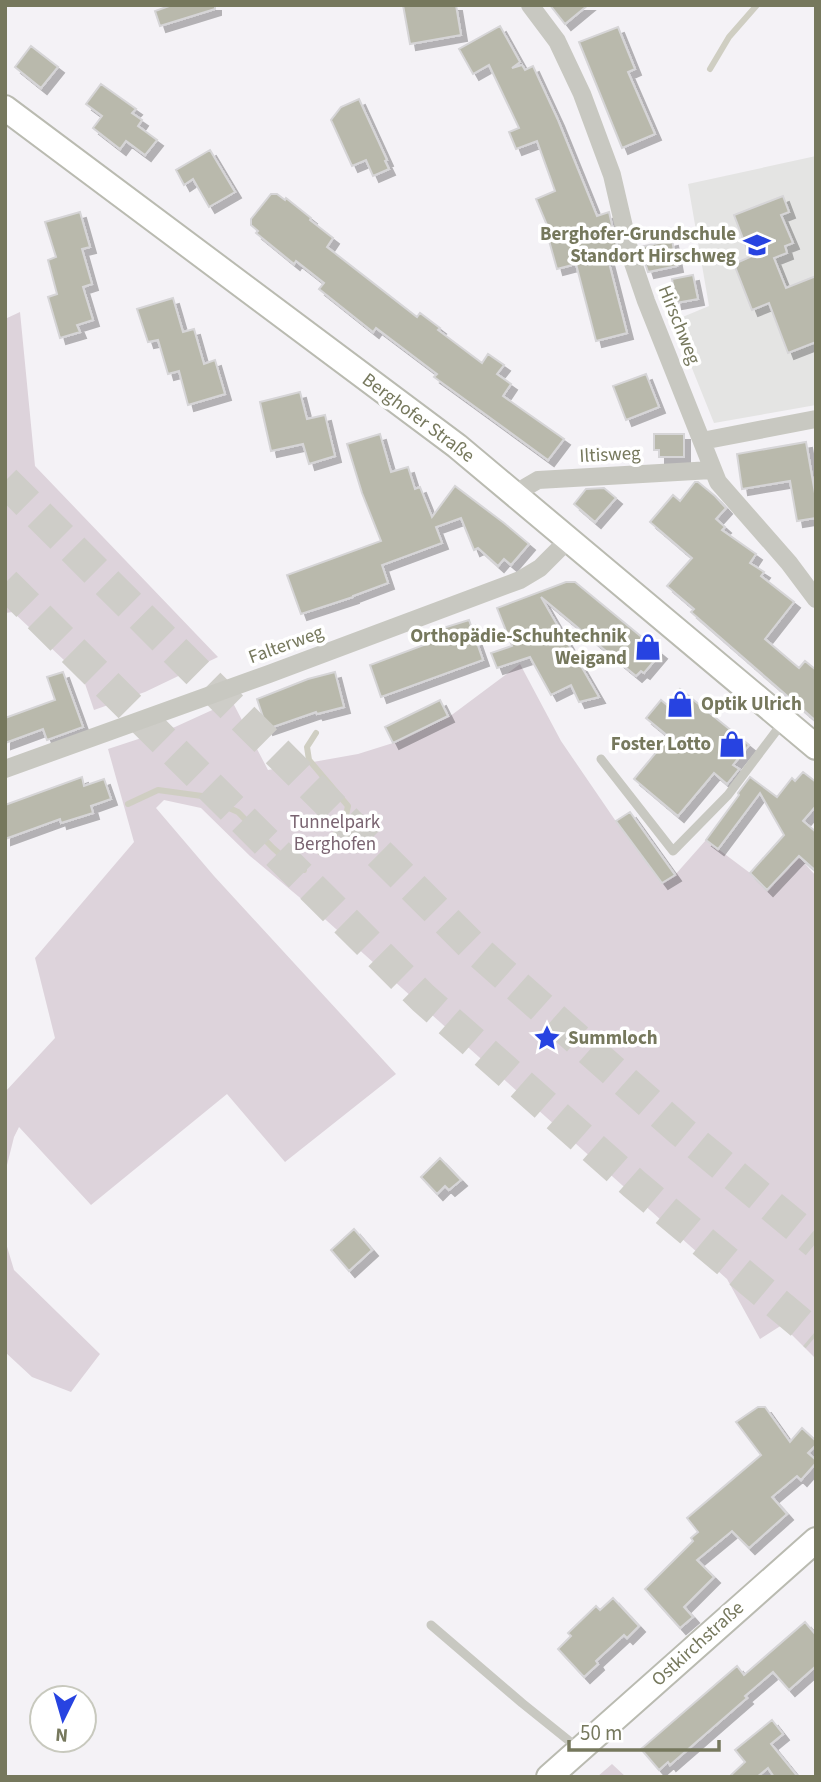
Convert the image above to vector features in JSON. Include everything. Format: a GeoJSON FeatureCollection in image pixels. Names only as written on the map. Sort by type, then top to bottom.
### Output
{"type":"FeatureCollection","features":[{"type":"Feature","properties":{"kind":"street","name":"Hirschweg"},"geometry":{"type":"LineString","coordinates":[[530,5],[557,41],[582,94],[612,175],[631,257],[646,301],[712,470],[718,482],[789,563],[816,599]]}},
{"type":"Feature","properties":{"kind":"street","name":"Berghofer Straße"},"geometry":{"type":"LineString","coordinates":[[5,108],[488,471],[816,747]]}},
{"type":"Feature","properties":{"kind":"street"},"geometry":{"type":"LineString","coordinates":[[702,441],[816,419]]}},
{"type":"Feature","properties":{"kind":"street","name":"Iltisweg"},"geometry":{"type":"LineString","coordinates":[[517,497],[526,487],[538,480],[712,470]]}},
{"type":"Feature","properties":{"kind":"street","name":"Falterweg"},"geometry":{"type":"LineString","coordinates":[[5,769],[520,580],[540,568],[568,540]]}},
{"type":"Feature","properties":{"kind":"street","name":"Ostkirchstraße"},"geometry":{"type":"LineString","coordinates":[[549,1777],[816,1540]]}},
{"type":"Feature","properties":{"kind":"lane"},"geometry":{"type":"LineString","coordinates":[[601,759],[673,850],[728,795],[785,720]]}},
{"type":"Feature","properties":{"kind":"lane"},"geometry":{"type":"LineString","coordinates":[[431,1625],[579,1749]]}},
{"type":"Feature","properties":{"kind":"shaded area","name":"Berghofer-Grundschule Standort Hirschweg"},"geometry":{"type":"Polygon","coordinates":[[[816,156],[816,405],[714,423],[673,321],[709,306],[688,184],[816,156]]]}},
{"type":"Feature","properties":{"kind":"green space"},"geometry":{"type":"Polygon","coordinates":[[[20,312],[35,466],[218,657],[145,692],[94,710],[83,678],[13,612],[5,613],[5,319],[20,312]]]}},
{"type":"Feature","properties":{"kind":"green space","name":"Tunnelpark Berghofen"},"geometry":{"type":"Polygon","coordinates":[[[520,664],[561,741],[662,883],[675,875],[706,840],[767,889],[799,857],[816,876],[816,1359],[782,1325],[760,1339],[727,1279],[317,912],[250,856],[201,808],[164,800],[156,808],[214,876],[396,1074],[285,1162],[227,1094],[91,1205],[19,1127],[7,1165],[5,1164],[5,1092],[55,1038],[35,958],[134,842],[108,749],[175,727],[232,701],[268,770],[358,754],[393,743],[449,717],[520,664]]]}},
{"type":"Feature","properties":{"kind":"green space"},"geometry":{"type":"Polygon","coordinates":[[[5,1240],[14,1270],[100,1354],[71,1392],[32,1377],[5,1352],[5,1240]]]}},
{"type":"Feature","properties":{"kind":"green space"},"geometry":{"type":"Polygon","coordinates":[[[612,1764],[626,1777],[597,1777],[612,1764]]]}},
{"type":"Feature","properties":{"kind":"building"},"geometry":{"type":"Polygon","coordinates":[[[172,5],[215,5],[215,9],[160,26],[155,11],[172,5]]]}},
{"type":"Feature","properties":{"kind":"building"},"geometry":{"type":"Polygon","coordinates":[[[403,5],[456,5],[461,35],[410,44],[403,5]]]}},
{"type":"Feature","properties":{"kind":"building"},"geometry":{"type":"Polygon","coordinates":[[[550,5],[588,5],[565,24],[550,5]]]}},
{"type":"Feature","properties":{"kind":"building"},"geometry":{"type":"Polygon","coordinates":[[[500,26],[520,62],[512,68],[522,65],[525,70],[533,66],[597,216],[609,212],[618,251],[607,255],[627,333],[596,341],[576,264],[557,269],[546,230],[549,230],[536,199],[555,191],[537,141],[516,149],[509,132],[519,128],[489,65],[473,74],[459,49],[500,26]]]}},
{"type":"Feature","properties":{"kind":"building"},"geometry":{"type":"Polygon","coordinates":[[[618,27],[635,69],[628,72],[655,134],[622,148],[579,42],[618,27]]]}},
{"type":"Feature","properties":{"kind":"building"},"geometry":{"type":"Polygon","coordinates":[[[31,46],[58,67],[41,88],[15,67],[31,46]]]}},
{"type":"Feature","properties":{"kind":"building"},"geometry":{"type":"Polygon","coordinates":[[[101,84],[136,109],[132,113],[142,120],[138,126],[157,140],[145,155],[126,141],[120,149],[93,128],[102,116],[86,104],[101,84]]]}},
{"type":"Feature","properties":{"kind":"building"},"geometry":{"type":"Polygon","coordinates":[[[359,99],[389,169],[373,176],[366,160],[352,166],[331,120],[341,107],[359,99]]]}},
{"type":"Feature","properties":{"kind":"building"},"geometry":{"type":"Polygon","coordinates":[[[210,150],[235,192],[209,207],[193,179],[184,185],[176,170],[210,150]]]}},
{"type":"Feature","properties":{"kind":"building"},"geometry":{"type":"Polygon","coordinates":[[[271,194],[277,194],[285,200],[286,198],[311,218],[310,220],[333,238],[327,247],[417,317],[420,313],[482,363],[488,354],[504,365],[497,374],[511,384],[503,396],[564,439],[548,460],[434,377],[437,374],[376,328],[373,332],[319,289],[324,283],[296,261],[294,264],[256,233],[258,231],[251,225],[251,219],[271,194]]]}},
{"type":"Feature","properties":{"kind":"building"},"geometry":{"type":"Polygon","coordinates":[[[783,196],[789,212],[781,215],[793,243],[785,246],[787,253],[774,258],[786,288],[816,276],[816,342],[788,353],[769,303],[752,310],[734,264],[750,257],[734,215],[783,196]]]}},
{"type":"Feature","properties":{"kind":"building"},"geometry":{"type":"Polygon","coordinates":[[[80,212],[90,247],[82,249],[92,284],[83,287],[93,320],[77,325],[80,332],[60,338],[48,297],[57,294],[48,260],[56,257],[45,222],[80,212]]]}},
{"type":"Feature","properties":{"kind":"building"},"geometry":{"type":"Polygon","coordinates":[[[672,240],[677,266],[648,272],[640,247],[672,240]]]}},
{"type":"Feature","properties":{"kind":"building"},"geometry":{"type":"Polygon","coordinates":[[[693,275],[698,299],[676,303],[672,279],[693,275]]]}},
{"type":"Feature","properties":{"kind":"building"},"geometry":{"type":"Polygon","coordinates":[[[173,298],[183,332],[194,329],[204,364],[215,360],[225,394],[188,405],[179,371],[168,374],[158,340],[148,342],[137,309],[173,298]]]}},
{"type":"Feature","properties":{"kind":"building"},"geometry":{"type":"Polygon","coordinates":[[[646,374],[659,407],[626,420],[613,386],[646,374]]]}},
{"type":"Feature","properties":{"kind":"building"},"geometry":{"type":"Polygon","coordinates":[[[300,392],[307,419],[325,415],[335,456],[309,464],[303,444],[271,451],[260,402],[300,392]]]}},
{"type":"Feature","properties":{"kind":"building"},"geometry":{"type":"Polygon","coordinates":[[[380,434],[391,472],[408,467],[415,489],[420,487],[432,517],[455,486],[529,544],[511,565],[504,559],[498,566],[478,548],[474,550],[461,518],[436,527],[442,543],[382,565],[388,583],[301,614],[287,575],[381,541],[347,444],[380,434]]]}},
{"type":"Feature","properties":{"kind":"building"},"geometry":{"type":"Polygon","coordinates":[[[654,434],[684,434],[684,457],[659,457],[659,450],[654,450],[654,434]]]}},
{"type":"Feature","properties":{"kind":"building"},"geometry":{"type":"Polygon","coordinates":[[[806,442],[816,499],[816,518],[797,521],[790,481],[742,489],[737,454],[806,442]]]}},
{"type":"Feature","properties":{"kind":"building"},"geometry":{"type":"Polygon","coordinates":[[[695,482],[715,496],[726,508],[716,519],[725,527],[722,530],[756,554],[750,563],[764,572],[761,576],[794,602],[765,639],[799,668],[805,661],[816,670],[816,721],[691,612],[694,609],[667,586],[692,558],[650,522],[673,495],[680,501],[695,482]]]}},
{"type":"Feature","properties":{"kind":"building"},"geometry":{"type":"Polygon","coordinates":[[[604,488],[616,498],[595,522],[574,504],[586,489],[604,488]]]}},
{"type":"Feature","properties":{"kind":"building"},"geometry":{"type":"Polygon","coordinates":[[[566,582],[575,582],[661,653],[644,673],[641,671],[636,676],[541,597],[599,697],[579,702],[571,685],[551,695],[530,657],[497,668],[491,653],[512,646],[497,608],[566,582]]]}},
{"type":"Feature","properties":{"kind":"building"},"geometry":{"type":"Polygon","coordinates":[[[469,620],[483,660],[381,697],[370,665],[432,642],[430,637],[445,631],[443,628],[469,620]]]}},
{"type":"Feature","properties":{"kind":"building"},"geometry":{"type":"Polygon","coordinates":[[[63,672],[83,727],[47,740],[43,729],[5,743],[5,718],[55,700],[47,677],[63,672]]]}},
{"type":"Feature","properties":{"kind":"building"},"geometry":{"type":"Polygon","coordinates":[[[335,672],[344,707],[317,714],[316,712],[267,729],[257,699],[308,679],[335,672]]]}},
{"type":"Feature","properties":{"kind":"building"},"geometry":{"type":"Polygon","coordinates":[[[680,689],[749,745],[733,765],[739,769],[727,784],[714,773],[678,816],[634,779],[669,737],[646,718],[661,700],[667,705],[680,689]]]}},
{"type":"Feature","properties":{"kind":"building"},"geometry":{"type":"Polygon","coordinates":[[[440,700],[448,716],[393,743],[385,727],[440,700]]]}},
{"type":"Feature","properties":{"kind":"building"},"geometry":{"type":"Polygon","coordinates":[[[803,772],[816,782],[816,806],[803,821],[816,832],[816,871],[799,856],[767,890],[750,873],[784,835],[760,793],[718,849],[706,840],[750,777],[777,797],[792,778],[795,781],[803,772]]]}},
{"type":"Feature","properties":{"kind":"building"},"geometry":{"type":"Polygon","coordinates":[[[82,777],[84,786],[104,779],[111,799],[91,806],[93,813],[61,823],[60,819],[5,839],[5,805],[82,777]]]}},
{"type":"Feature","properties":{"kind":"building"},"geometry":{"type":"Polygon","coordinates":[[[630,812],[675,875],[662,883],[616,821],[630,812]]]}},
{"type":"Feature","properties":{"kind":"building"},"geometry":{"type":"Polygon","coordinates":[[[440,1158],[461,1180],[449,1190],[445,1186],[437,1194],[421,1177],[440,1158]]]}},
{"type":"Feature","properties":{"kind":"building"},"geometry":{"type":"Polygon","coordinates":[[[354,1229],[372,1250],[349,1271],[331,1250],[354,1229]]]}},
{"type":"Feature","properties":{"kind":"building"},"geometry":{"type":"Polygon","coordinates":[[[758,1407],[765,1407],[790,1442],[802,1428],[816,1441],[816,1445],[808,1453],[816,1463],[801,1480],[797,1476],[772,1497],[787,1514],[749,1548],[732,1531],[697,1560],[714,1577],[684,1607],[693,1617],[680,1628],[645,1589],[693,1541],[691,1538],[698,1532],[687,1518],[761,1455],[736,1422],[758,1407]]]}},
{"type":"Feature","properties":{"kind":"building"},"geometry":{"type":"Polygon","coordinates":[[[613,1598],[639,1626],[627,1638],[624,1635],[596,1661],[598,1664],[584,1677],[558,1649],[571,1636],[568,1633],[596,1606],[600,1610],[613,1598]]]}},
{"type":"Feature","properties":{"kind":"building"},"geometry":{"type":"Polygon","coordinates":[[[805,1622],[816,1635],[816,1666],[789,1690],[773,1672],[670,1765],[668,1762],[659,1770],[641,1749],[737,1666],[744,1675],[805,1622]]]}},
{"type":"Feature","properties":{"kind":"building"},"geometry":{"type":"Polygon","coordinates":[[[772,1720],[783,1734],[771,1744],[798,1777],[774,1777],[768,1768],[757,1777],[729,1777],[745,1762],[735,1750],[772,1720]]]}},
{"type":"Feature","properties":{"kind":"waterway"},"geometry":{"type":"LineString","coordinates":[[710,69],[729,37],[757,5]]}},
{"type":"Feature","properties":{"kind":"waterway"},"geometry":{"type":"LineString","coordinates":[[316,733],[307,747],[309,760],[348,806],[344,824],[320,852]]}},
{"type":"Feature","properties":{"kind":"waterway"},"geometry":{"type":"LineString","coordinates":[[128,804],[158,790],[202,796],[238,812],[273,848],[297,869],[304,870]]}},
{"type":"Feature","properties":{"kind":"tunnel"},"geometry":{"type":"LineString","coordinates":[[5,481],[472,946],[681,1131],[816,1243]]}},
{"type":"Feature","properties":{"kind":"tunnel"},"geometry":{"type":"LineString","coordinates":[[5,583],[423,998],[634,1184],[816,1336]]}},
{"type":"Feature","properties":{"kind":"place","name":"Berghofer-Grundschule Standort Hirschweg"},"geometry":{"type":"Point","coordinates":[757,245]}},
{"type":"Feature","properties":{"kind":"place","name":"Orthopädie-Schuhtechnik Weigand"},"geometry":{"type":"Point","coordinates":[648,647]}},
{"type":"Feature","properties":{"kind":"place","name":"Optik Ulrich"},"geometry":{"type":"Point","coordinates":[680,704]}},
{"type":"Feature","properties":{"kind":"place","name":"Foster Lotto"},"geometry":{"type":"Point","coordinates":[732,744]}},
{"type":"Feature","properties":{"kind":"place","name":"Summloch"},"geometry":{"type":"Point","coordinates":[547,1038]}}]}
